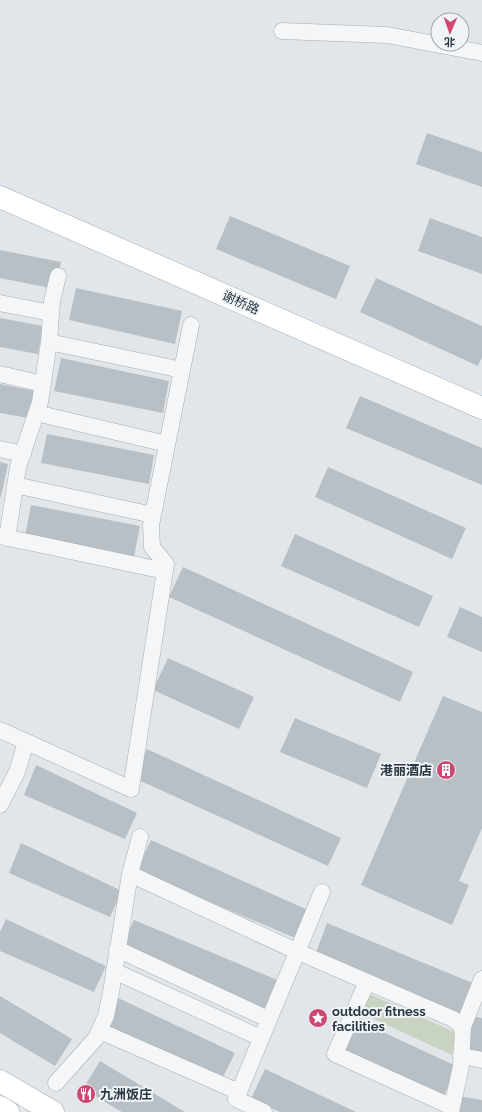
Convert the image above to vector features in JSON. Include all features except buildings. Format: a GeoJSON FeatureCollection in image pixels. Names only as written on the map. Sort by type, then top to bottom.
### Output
{"type":"FeatureCollection","features":[{"type":"Feature","properties":{"kind":"street"},"geometry":{"type":"LineString","coordinates":[[282,31],[387,35],[482,53]]}},
{"type":"Feature","properties":{"kind":"street","name":"谢桥路"},"geometry":{"type":"LineString","coordinates":[[0,197],[482,408]]}},
{"type":"Feature","properties":{"kind":"street"},"geometry":{"type":"LineString","coordinates":[[58,276],[52,301],[49,342],[43,384],[36,413],[23,454],[3,537],[165,571]]}},
{"type":"Feature","properties":{"kind":"street"},"geometry":{"type":"LineString","coordinates":[[0,303],[51,313]]}},
{"type":"Feature","properties":{"kind":"street"},"geometry":{"type":"LineString","coordinates":[[0,730],[131,789],[166,564],[152,547],[151,524],[191,325]]}},
{"type":"Feature","properties":{"kind":"street"},"geometry":{"type":"LineString","coordinates":[[49,342],[182,370]]}},
{"type":"Feature","properties":{"kind":"street"},"geometry":{"type":"LineString","coordinates":[[0,374],[43,384]]}},
{"type":"Feature","properties":{"kind":"street"},"geometry":{"type":"LineString","coordinates":[[36,413],[167,444]]}},
{"type":"Feature","properties":{"kind":"street"},"geometry":{"type":"LineString","coordinates":[[0,449],[23,454]]}},
{"type":"Feature","properties":{"kind":"street"},"geometry":{"type":"LineString","coordinates":[[16,485],[153,515]]}},
{"type":"Feature","properties":{"kind":"street"},"geometry":{"type":"LineString","coordinates":[[0,805],[17,772],[26,742]]}},
{"type":"Feature","properties":{"kind":"street"},"geometry":{"type":"LineString","coordinates":[[56,1083],[96,1038],[100,1031],[111,992],[130,874],[140,837]]}},
{"type":"Feature","properties":{"kind":"street"},"geometry":{"type":"LineString","coordinates":[[130,874],[296,951],[453,1019],[463,1027]]}},
{"type":"Feature","properties":{"kind":"street"},"geometry":{"type":"LineString","coordinates":[[264,1112],[236,1099],[296,951],[322,892]]}},
{"type":"Feature","properties":{"kind":"street"},"geometry":{"type":"LineString","coordinates":[[117,949],[268,1019]]}},
{"type":"Feature","properties":{"kind":"street"},"geometry":{"type":"LineString","coordinates":[[114,971],[261,1038]]}},
{"type":"Feature","properties":{"kind":"street"},"geometry":{"type":"LineString","coordinates":[[367,982],[335,1054],[451,1110],[461,1056],[463,1027],[482,979]]}},
{"type":"Feature","properties":{"kind":"street"},"geometry":{"type":"LineString","coordinates":[[100,1031],[239,1092]]}},
{"type":"Feature","properties":{"kind":"street"},"geometry":{"type":"LineString","coordinates":[[461,1056],[482,1060]]}},
{"type":"Feature","properties":{"kind":"street"},"geometry":{"type":"LineString","coordinates":[[0,1081],[53,1112]]}},
{"type":"Feature","properties":{"kind":"street"},"geometry":{"type":"LineString","coordinates":[[0,1107],[8,1112]]}},
{"type":"Feature","properties":{"kind":"green space"},"geometry":{"type":"Polygon","coordinates":[[[369,994],[455,1032],[452,1055],[361,1013],[369,994]]]}},
{"type":"Feature","properties":{"kind":"place","name":"港丽酒店"},"geometry":{"type":"Point","coordinates":[446,770]}},
{"type":"Feature","properties":{"kind":"place","name":"outdoor fitness facilities"},"geometry":{"type":"Point","coordinates":[318,1018]}},
{"type":"Feature","properties":{"kind":"place","name":"九洲饭庄"},"geometry":{"type":"Point","coordinates":[86,1094]}}]}
